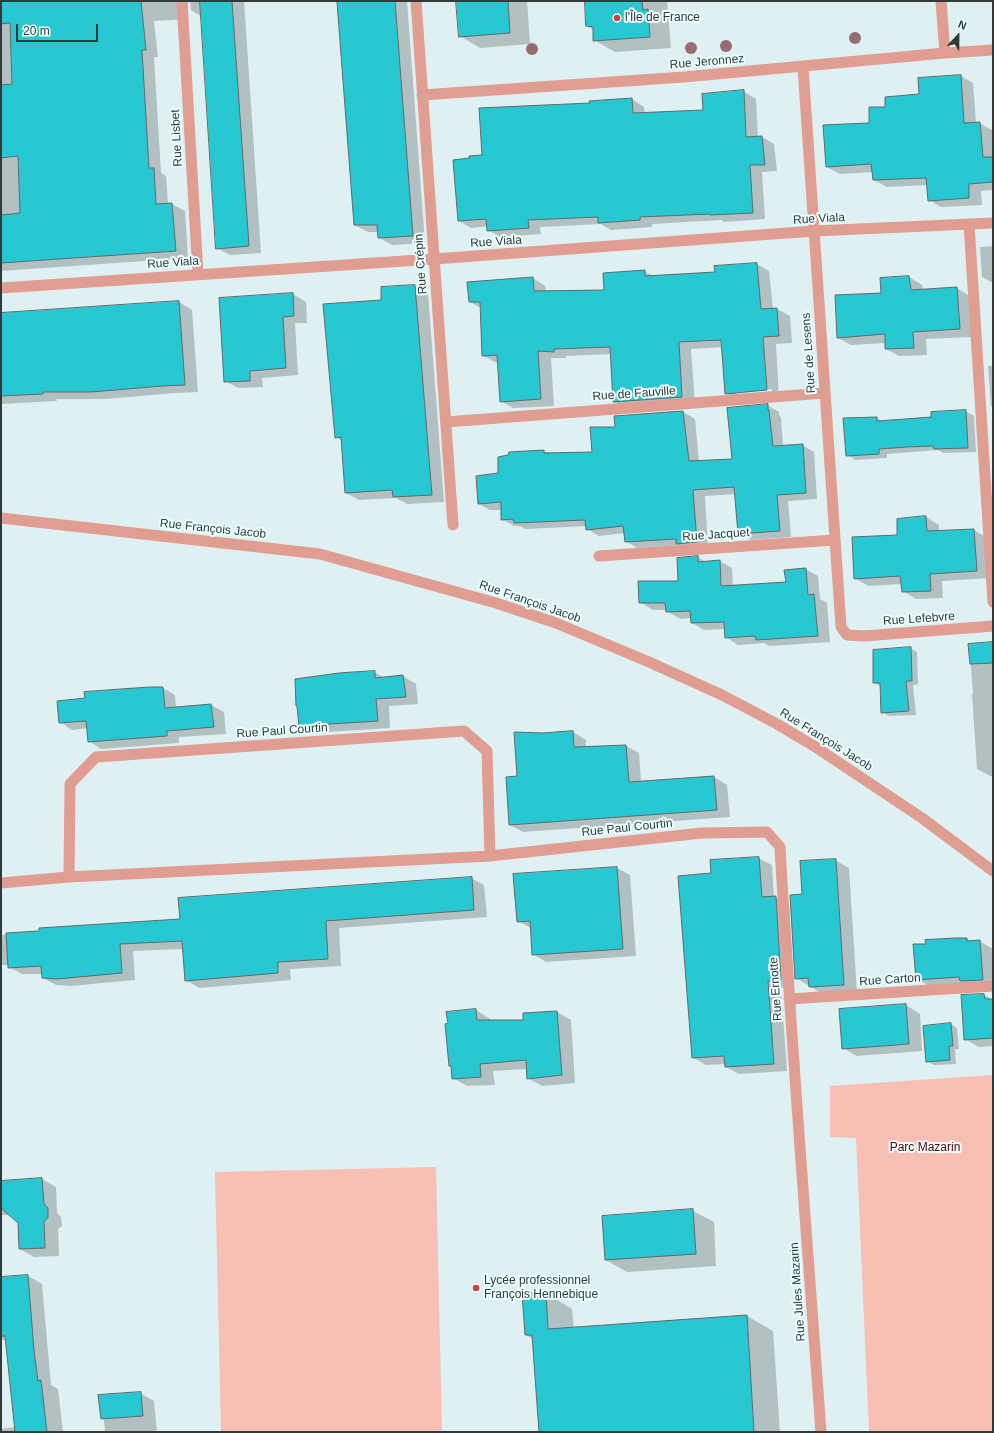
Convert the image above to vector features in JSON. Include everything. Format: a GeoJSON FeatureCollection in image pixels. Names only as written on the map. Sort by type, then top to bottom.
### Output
{"type":"FeatureCollection","features":[{"type":"Feature","properties":{"kind":"street","name":"Rue Lisbet"},"geometry":{"type":"LineString","coordinates":[[182,1],[198,274]]}},
{"type":"Feature","properties":{"kind":"street","name":"Rue Crépin"},"geometry":{"type":"LineString","coordinates":[[416,1],[453,525]]}},
{"type":"Feature","properties":{"kind":"street"},"geometry":{"type":"LineString","coordinates":[[941,1],[945,54]]}},
{"type":"Feature","properties":{"kind":"street","name":"Rue Jeronnez"},"geometry":{"type":"LineString","coordinates":[[422,95],[684,77],[993,50]]}},
{"type":"Feature","properties":{"kind":"street","name":"Rue de Lesens"},"geometry":{"type":"LineString","coordinates":[[803,67],[840,627],[847,635]]}},
{"type":"Feature","properties":{"kind":"street","name":"Rue Viala"},"geometry":{"type":"LineString","coordinates":[[1,288],[198,274],[434,260],[814,231],[993,223]]}},
{"type":"Feature","properties":{"kind":"street"},"geometry":{"type":"LineString","coordinates":[[969,224],[993,602]]}},
{"type":"Feature","properties":{"kind":"street","name":"Rue de Fauville"},"geometry":{"type":"LineString","coordinates":[[446,422],[825,393]]}},
{"type":"Feature","properties":{"kind":"street","name":"Rue François Jacob"},"geometry":{"type":"LineString","coordinates":[[1,518],[320,554],[496,603],[556,623],[649,662],[722,696],[777,724],[814,746],[922,818],[993,872]]}},
{"type":"Feature","properties":{"kind":"street","name":"Rue Jacquet"},"geometry":{"type":"LineString","coordinates":[[599,556],[835,540]]}},
{"type":"Feature","properties":{"kind":"street","name":"Rue Lefebvre"},"geometry":{"type":"LineString","coordinates":[[847,635],[864,636],[993,626]]}},
{"type":"Feature","properties":{"kind":"street","name":"Rue Paul Courtin"},"geometry":{"type":"LineString","coordinates":[[69,877],[70,784],[96,757],[464,731],[487,750],[490,856]]}},
{"type":"Feature","properties":{"kind":"street","name":"Rue Paul Courtin"},"geometry":{"type":"LineString","coordinates":[[1,883],[69,877],[490,856],[702,833],[767,832]]}},
{"type":"Feature","properties":{"kind":"street","name":"Rue Ernotte"},"geometry":{"type":"LineString","coordinates":[[767,832],[780,847],[789,999],[801,1150]]}},
{"type":"Feature","properties":{"kind":"street","name":"Rue Carton"},"geometry":{"type":"LineString","coordinates":[[789,999],[993,986]]}},
{"type":"Feature","properties":{"kind":"street","name":"Rue Jules Mazarin"},"geometry":{"type":"LineString","coordinates":[[801,1150],[821,1432]]}},
{"type":"Feature","properties":{"kind":"green space","name":"Parc Mazarin"},"geometry":{"type":"Polygon","coordinates":[[[993,1075],[993,1432],[869,1432],[856,1138],[830,1137],[830,1086],[993,1075]]]}},
{"type":"Feature","properties":{"kind":"green space"},"geometry":{"type":"Polygon","coordinates":[[[436,1167],[442,1432],[221,1432],[215,1172],[436,1167]]]}},
{"type":"Feature","properties":{"kind":"building"},"geometry":{"type":"Polygon","coordinates":[[[1,1],[141,1],[146,50],[142,50],[149,168],[154,168],[156,204],[172,203],[176,251],[1,263],[1,215],[20,213],[18,156],[1,158],[1,85],[12,84],[10,23],[1,24],[1,1]]]}},
{"type":"Feature","properties":{"kind":"building"},"geometry":{"type":"Polygon","coordinates":[[[200,1],[232,1],[249,246],[216,249],[200,1]]]}},
{"type":"Feature","properties":{"kind":"building"},"geometry":{"type":"Polygon","coordinates":[[[395,1],[413,236],[378,238],[377,225],[354,225],[337,2],[395,1]]]}},
{"type":"Feature","properties":{"kind":"building"},"geometry":{"type":"Polygon","coordinates":[[[456,1],[508,1],[510,33],[459,37],[456,1]]]}},
{"type":"Feature","properties":{"kind":"building","name":"l'Île de France"},"geometry":{"type":"Polygon","coordinates":[[[585,1],[642,1],[643,10],[648,9],[650,37],[593,41],[593,27],[586,26],[585,1]]]}},
{"type":"Feature","properties":{"kind":"building"},"geometry":{"type":"Polygon","coordinates":[[[961,75],[964,123],[980,122],[983,157],[993,157],[993,182],[969,184],[969,198],[928,201],[926,178],[873,180],[871,164],[826,167],[823,125],[869,123],[869,107],[885,107],[885,97],[919,94],[918,78],[961,75]]]}},
{"type":"Feature","properties":{"kind":"building"},"geometry":{"type":"Polygon","coordinates":[[[744,90],[746,137],[762,136],[765,165],[750,165],[753,213],[640,217],[640,220],[598,223],[598,217],[528,220],[529,228],[487,231],[486,219],[458,221],[453,160],[469,158],[469,156],[482,155],[479,108],[590,103],[589,101],[632,98],[633,113],[703,110],[702,94],[744,90]]]}},
{"type":"Feature","properties":{"kind":"building"},"geometry":{"type":"Polygon","coordinates":[[[757,263],[761,309],[777,308],[779,336],[763,337],[767,390],[725,394],[721,340],[679,342],[682,397],[613,402],[610,347],[554,349],[554,352],[538,351],[541,399],[500,402],[497,355],[482,356],[480,302],[469,302],[467,282],[533,277],[534,291],[604,290],[603,273],[645,270],[645,276],[715,272],[714,266],[757,263]]]}},
{"type":"Feature","properties":{"kind":"building"},"geometry":{"type":"Polygon","coordinates":[[[909,276],[911,290],[957,287],[960,329],[913,332],[914,348],[885,349],[885,334],[837,338],[835,295],[881,293],[880,278],[909,276]]]}},
{"type":"Feature","properties":{"kind":"building"},"geometry":{"type":"Polygon","coordinates":[[[415,285],[432,495],[393,497],[392,490],[345,493],[341,437],[335,438],[323,304],[381,300],[381,287],[415,285]]]}},
{"type":"Feature","properties":{"kind":"building"},"geometry":{"type":"Polygon","coordinates":[[[293,293],[294,316],[283,317],[286,368],[250,371],[250,381],[224,382],[219,298],[293,293]]]}},
{"type":"Feature","properties":{"kind":"building"},"geometry":{"type":"Polygon","coordinates":[[[179,301],[185,385],[91,392],[43,392],[43,394],[1,396],[1,313],[179,301]]]}},
{"type":"Feature","properties":{"kind":"building"},"geometry":{"type":"Polygon","coordinates":[[[768,404],[773,446],[803,444],[806,493],[777,495],[780,531],[738,534],[734,487],[693,490],[697,542],[676,544],[676,539],[625,542],[623,526],[586,530],[585,520],[514,523],[513,519],[501,520],[501,502],[478,504],[476,476],[498,473],[498,457],[508,455],[509,452],[544,450],[544,453],[592,452],[590,427],[615,427],[614,416],[683,411],[689,461],[732,459],[727,408],[768,404]]]}},
{"type":"Feature","properties":{"kind":"building"},"geometry":{"type":"Polygon","coordinates":[[[966,410],[968,448],[934,449],[933,446],[907,447],[879,449],[879,454],[846,456],[843,418],[877,417],[877,421],[931,417],[931,412],[966,410]]]}},
{"type":"Feature","properties":{"kind":"building"},"geometry":{"type":"Polygon","coordinates":[[[926,516],[927,531],[974,529],[977,571],[930,574],[931,591],[902,592],[900,576],[854,579],[852,537],[897,535],[897,519],[926,516]]]}},
{"type":"Feature","properties":{"kind":"building"},"geometry":{"type":"Polygon","coordinates":[[[698,556],[698,562],[720,560],[721,586],[786,582],[784,570],[806,568],[808,595],[814,594],[818,636],[756,640],[755,636],[725,638],[724,622],[691,623],[690,611],[666,612],[665,603],[639,603],[638,581],[678,581],[677,558],[698,556]]]}},
{"type":"Feature","properties":{"kind":"building"},"geometry":{"type":"Polygon","coordinates":[[[993,642],[993,663],[970,664],[968,644],[993,642]]]}},
{"type":"Feature","properties":{"kind":"building"},"geometry":{"type":"Polygon","coordinates":[[[911,647],[912,681],[906,681],[909,711],[881,713],[880,683],[873,683],[873,650],[911,647]]]}},
{"type":"Feature","properties":{"kind":"building"},"geometry":{"type":"Polygon","coordinates":[[[375,671],[375,678],[403,675],[406,697],[376,699],[378,721],[299,726],[296,706],[295,679],[339,673],[375,671]]]}},
{"type":"Feature","properties":{"kind":"building"},"geometry":{"type":"Polygon","coordinates":[[[163,687],[165,708],[211,704],[214,727],[167,731],[167,736],[88,742],[86,721],[59,723],[57,701],[85,698],[84,692],[163,687]]]}},
{"type":"Feature","properties":{"kind":"building"},"geometry":{"type":"Polygon","coordinates":[[[573,731],[574,747],[626,745],[629,782],[714,776],[717,810],[509,825],[506,777],[517,776],[514,732],[543,733],[573,731]]]}},
{"type":"Feature","properties":{"kind":"building"},"geometry":{"type":"Polygon","coordinates":[[[759,857],[762,897],[776,896],[781,980],[768,981],[774,1064],[725,1067],[724,1056],[692,1058],[678,876],[711,873],[710,860],[759,857]]]}},
{"type":"Feature","properties":{"kind":"building"},"geometry":{"type":"Polygon","coordinates":[[[836,859],[844,985],[809,987],[808,978],[795,979],[790,895],[802,894],[800,861],[836,859]]]}},
{"type":"Feature","properties":{"kind":"building"},"geometry":{"type":"Polygon","coordinates":[[[617,867],[623,949],[532,955],[530,921],[517,922],[513,874],[617,867]]]}},
{"type":"Feature","properties":{"kind":"building"},"geometry":{"type":"Polygon","coordinates":[[[472,877],[474,910],[326,921],[328,959],[278,962],[278,973],[185,981],[182,941],[120,944],[122,973],[57,979],[42,978],[41,966],[8,968],[6,933],[39,931],[39,928],[180,919],[178,898],[472,877]]]}},
{"type":"Feature","properties":{"kind":"building"},"geometry":{"type":"Polygon","coordinates":[[[967,938],[967,941],[980,940],[983,980],[960,981],[959,977],[916,980],[913,944],[926,944],[925,940],[967,938]]]}},
{"type":"Feature","properties":{"kind":"building"},"geometry":{"type":"Polygon","coordinates":[[[984,994],[985,999],[993,999],[993,1038],[964,1040],[961,995],[984,994]]]}},
{"type":"Feature","properties":{"kind":"building"},"geometry":{"type":"Polygon","coordinates":[[[906,1004],[909,1044],[842,1049],[839,1009],[906,1004]]]}},
{"type":"Feature","properties":{"kind":"building"},"geometry":{"type":"Polygon","coordinates":[[[476,1009],[477,1020],[523,1020],[523,1013],[557,1011],[562,1075],[527,1079],[526,1060],[480,1064],[481,1077],[452,1079],[451,1066],[449,1066],[445,1024],[448,1023],[446,1012],[476,1009]]]}},
{"type":"Feature","properties":{"kind":"building"},"geometry":{"type":"Polygon","coordinates":[[[951,1023],[953,1046],[949,1046],[950,1060],[926,1062],[923,1026],[951,1023]]]}},
{"type":"Feature","properties":{"kind":"building"},"geometry":{"type":"Polygon","coordinates":[[[42,1178],[44,1204],[48,1208],[48,1218],[44,1221],[45,1248],[19,1249],[18,1223],[1,1208],[1,1181],[42,1178]]]}},
{"type":"Feature","properties":{"kind":"building"},"geometry":{"type":"Polygon","coordinates":[[[693,1209],[696,1254],[605,1260],[602,1216],[693,1209]]]}},
{"type":"Feature","properties":{"kind":"building"},"geometry":{"type":"Polygon","coordinates":[[[28,1275],[34,1350],[38,1381],[41,1380],[47,1432],[15,1432],[5,1336],[1,1336],[1,1277],[28,1275]]]}},
{"type":"Feature","properties":{"kind":"building"},"geometry":{"type":"Polygon","coordinates":[[[546,1292],[548,1329],[747,1315],[754,1432],[539,1432],[532,1335],[525,1335],[522,1294],[546,1292]]]}},
{"type":"Feature","properties":{"kind":"building"},"geometry":{"type":"Polygon","coordinates":[[[141,1392],[143,1416],[101,1419],[98,1395],[141,1392]]]}},
{"type":"Feature","properties":{"kind":"place","name":"l'Île de France"},"geometry":{"type":"Point","coordinates":[617,18]}},
{"type":"Feature","properties":{"kind":"place","name":"Lycée professionnel François Hennebique"},"geometry":{"type":"Point","coordinates":[476,1288]}}]}
